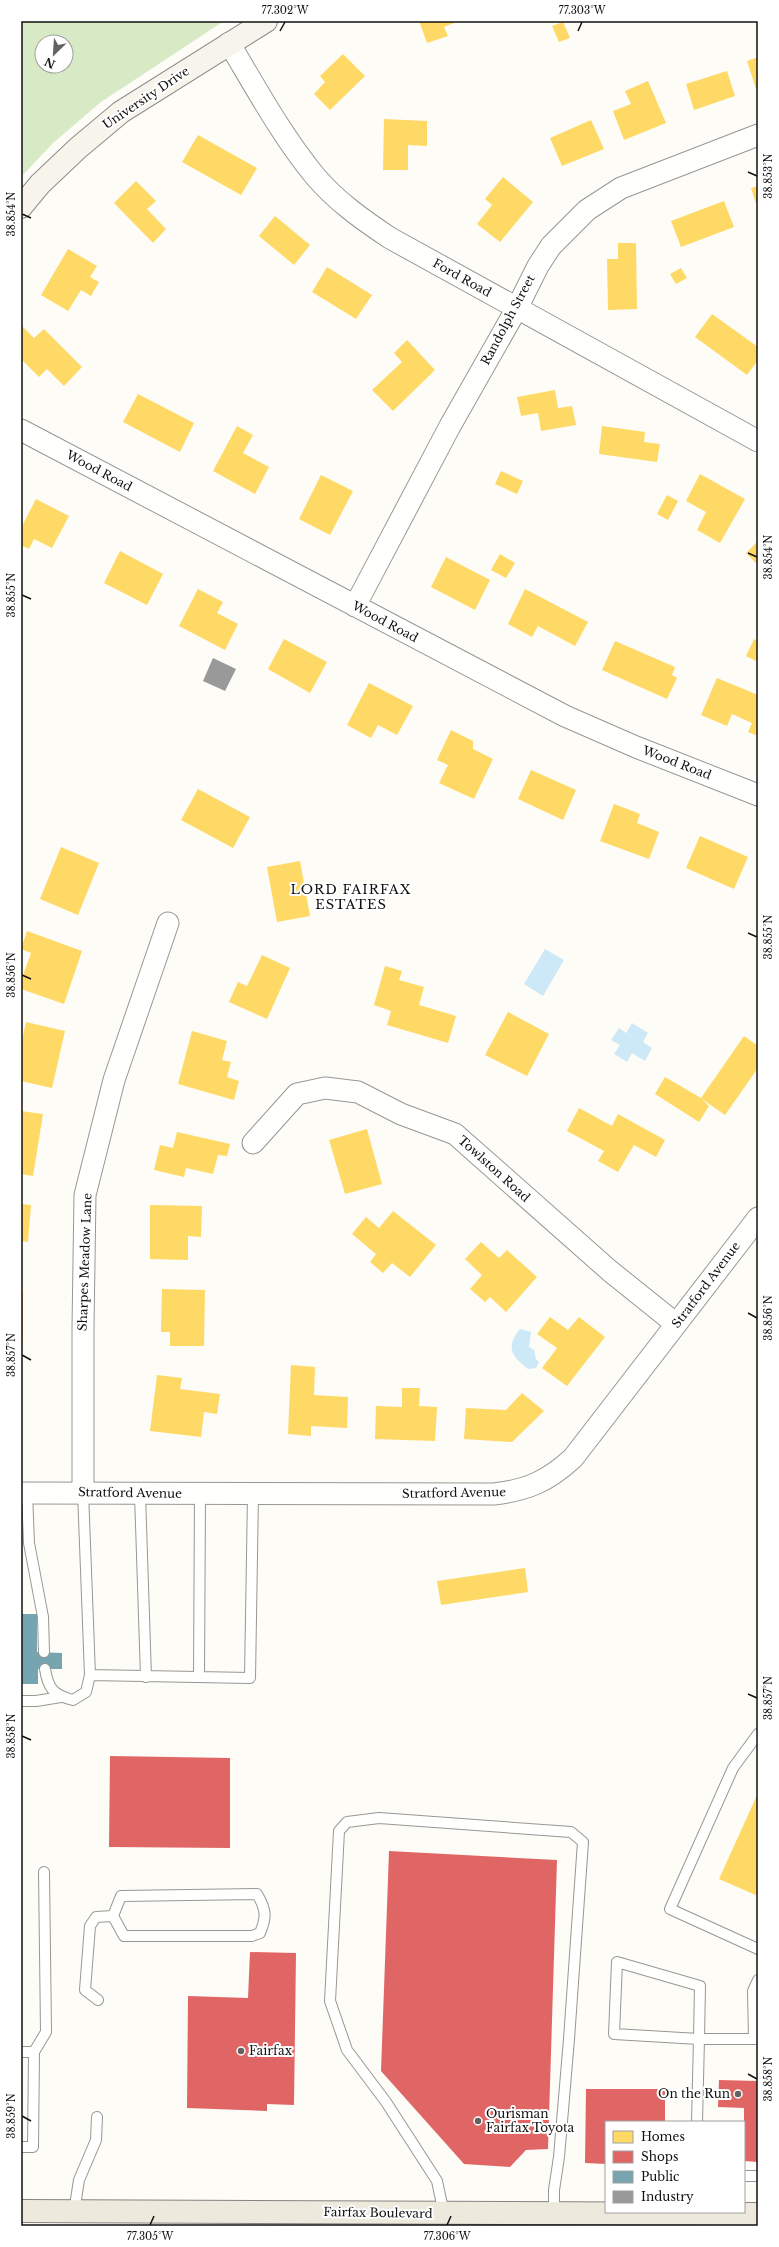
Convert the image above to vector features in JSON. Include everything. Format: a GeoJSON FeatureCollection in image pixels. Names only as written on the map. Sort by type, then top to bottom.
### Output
{"type":"FeatureCollection","features":[{"type":"Feature","properties":{"kind":"main road","name":"Fairfax Boulevard"},"geometry":{"type":"LineString","coordinates":[[21,2211],[444,2214],[626,2213]]}},
{"type":"Feature","properties":{"kind":"main road","name":"Fairfax Boulevard"},"geometry":{"type":"LineString","coordinates":[[728,2213],[758,2214]]}},
{"type":"Feature","properties":{"kind":"street","name":"University Drive"},"geometry":{"type":"LineString","coordinates":[[21,207],[40,184],[78,148],[121,112],[266,21]]}},
{"type":"Feature","properties":{"kind":"street","name":"Ford Road"},"geometry":{"type":"LineString","coordinates":[[229,43],[298,153],[316,177],[336,197],[362,219],[390,238],[758,441]]}},
{"type":"Feature","properties":{"kind":"street","name":"Randolph Street"},"geometry":{"type":"LineString","coordinates":[[355,606],[450,426],[517,308],[538,266],[551,246],[573,222],[593,205],[621,188],[758,135]]}},
{"type":"Feature","properties":{"kind":"street","name":"Wood Road"},"geometry":{"type":"LineString","coordinates":[[21,430],[565,716],[636,747],[758,795]]}},
{"type":"Feature","properties":{"kind":"street","name":"Sharpes Meadow Lane"},"geometry":{"type":"LineString","coordinates":[[83,1492],[85,1195],[114,1080],[168,923]]}},
{"type":"Feature","properties":{"kind":"street","name":"Towlston Road"},"geometry":{"type":"LineString","coordinates":[[253,1143],[270,1122],[297,1094],[326,1088],[358,1092],[401,1114],[455,1134],[610,1271],[676,1324]]}},
{"type":"Feature","properties":{"kind":"street","name":"Stratford Avenue"},"geometry":{"type":"LineString","coordinates":[[24,1493],[494,1494],[518,1491],[534,1485],[557,1473],[573,1458],[758,1218]]}},
{"type":"Feature","properties":{"kind":"lane"},"geometry":{"type":"LineString","coordinates":[[21,1701],[36,1701],[61,1697],[72,1700],[86,1692],[90,1675],[83,1492]]}},
{"type":"Feature","properties":{"kind":"lane"},"geometry":{"type":"LineString","coordinates":[[24,1493],[29,1543],[43,1617],[44,1652]]}},
{"type":"Feature","properties":{"kind":"lane"},"geometry":{"type":"LineString","coordinates":[[140,1494],[146,1676]]}},
{"type":"Feature","properties":{"kind":"lane"},"geometry":{"type":"LineString","coordinates":[[199,1677],[200,1494]]}},
{"type":"Feature","properties":{"kind":"lane"},"geometry":{"type":"LineString","coordinates":[[90,1675],[250,1678],[253,1494]]}},
{"type":"Feature","properties":{"kind":"lane"},"geometry":{"type":"LineString","coordinates":[[45,1669],[47,1684],[61,1697]]}},
{"type":"Feature","properties":{"kind":"lane"},"geometry":{"type":"LineString","coordinates":[[758,1734],[733,1768],[670,1909],[758,1949]]}},
{"type":"Feature","properties":{"kind":"lane"},"geometry":{"type":"LineString","coordinates":[[444,2214],[440,2189],[433,2174],[348,2050],[330,2001],[339,1831],[347,1822],[379,1818],[571,1832],[583,1842],[569,2039],[559,2157],[554,2190],[554,2214]]}},
{"type":"Feature","properties":{"kind":"lane"},"geometry":{"type":"LineString","coordinates":[[21,2147],[33,2147],[34,2052],[46,2032],[44,1872]]}},
{"type":"Feature","properties":{"kind":"lane"},"geometry":{"type":"LineString","coordinates":[[257,1894],[265,1907],[266,1919],[260,1933],[252,1936],[124,1936],[113,1916],[121,1896],[257,1894]]}},
{"type":"Feature","properties":{"kind":"lane"},"geometry":{"type":"LineString","coordinates":[[98,2000],[85,1990],[90,1926],[96,1917],[113,1916]]}},
{"type":"Feature","properties":{"kind":"lane"},"geometry":{"type":"LineString","coordinates":[[697,2121],[699,2039],[700,1986],[617,1962],[614,2034],[699,2039],[756,2039],[753,1991],[758,1980]]}},
{"type":"Feature","properties":{"kind":"lane"},"geometry":{"type":"LineString","coordinates":[[21,2052],[34,2052]]}},
{"type":"Feature","properties":{"kind":"lane"},"geometry":{"type":"LineString","coordinates":[[74,2212],[79,2180],[96,2140],[97,2117]]}},
{"type":"Feature","properties":{"kind":"lane"},"geometry":{"type":"LineString","coordinates":[[745,2176],[758,2176]]}},
{"type":"Feature","properties":{"kind":"green space"},"geometry":{"type":"Polygon","coordinates":[[[21,21],[224,21],[101,102],[53,143],[21,177],[21,21]]]}},
{"type":"Feature","properties":{"kind":"water"},"geometry":{"type":"Polygon","coordinates":[[[545,949],[564,960],[543,996],[524,984],[545,949]]]}},
{"type":"Feature","properties":{"kind":"water"},"geometry":{"type":"Polygon","coordinates":[[[632,1023],[648,1033],[643,1042],[652,1048],[645,1061],[632,1053],[627,1062],[614,1054],[620,1045],[611,1040],[619,1028],[626,1033],[632,1023]]]}},
{"type":"Feature","properties":{"kind":"water"},"geometry":{"type":"Polygon","coordinates":[[[520,1329],[531,1332],[529,1347],[534,1350],[536,1359],[539,1362],[536,1368],[528,1369],[514,1356],[512,1351],[513,1341],[515,1335],[520,1329]]]}},
{"type":"Feature","properties":{"kind":"building: Homes"},"geometry":{"type":"Polygon","coordinates":[[[419,21],[459,21],[444,27],[448,36],[427,43],[419,21]]]}},
{"type":"Feature","properties":{"kind":"building: Homes"},"geometry":{"type":"Polygon","coordinates":[[[563,22],[570,38],[559,42],[552,26],[563,22]]]}},
{"type":"Feature","properties":{"kind":"building: Homes"},"geometry":{"type":"Polygon","coordinates":[[[343,54],[365,76],[330,110],[314,94],[325,82],[320,76],[343,54]]]}},
{"type":"Feature","properties":{"kind":"building: Homes"},"geometry":{"type":"Polygon","coordinates":[[[758,57],[758,88],[756,89],[747,61],[758,57]]]}},
{"type":"Feature","properties":{"kind":"building: Homes"},"geometry":{"type":"Polygon","coordinates":[[[727,71],[735,96],[694,110],[686,84],[727,71]]]}},
{"type":"Feature","properties":{"kind":"building: Homes"},"geometry":{"type":"Polygon","coordinates":[[[648,81],[666,123],[624,140],[613,111],[631,104],[625,91],[648,81]]]}},
{"type":"Feature","properties":{"kind":"building: Homes"},"geometry":{"type":"Polygon","coordinates":[[[384,119],[427,121],[427,146],[408,145],[408,170],[383,170],[384,119]]]}},
{"type":"Feature","properties":{"kind":"building: Homes"},"geometry":{"type":"Polygon","coordinates":[[[591,120],[604,149],[562,166],[550,138],[591,120]]]}},
{"type":"Feature","properties":{"kind":"building: Homes"},"geometry":{"type":"Polygon","coordinates":[[[198,135],[257,168],[241,195],[182,162],[198,135]]]}},
{"type":"Feature","properties":{"kind":"building: Homes"},"geometry":{"type":"Polygon","coordinates":[[[503,177],[533,202],[500,242],[477,224],[492,205],[485,199],[503,177]]]}},
{"type":"Feature","properties":{"kind":"building: Homes"},"geometry":{"type":"Polygon","coordinates":[[[136,181],[156,201],[147,209],[166,229],[153,243],[114,203],[136,181]]]}},
{"type":"Feature","properties":{"kind":"building: Homes"},"geometry":{"type":"Polygon","coordinates":[[[758,186],[758,210],[751,188],[758,186]]]}},
{"type":"Feature","properties":{"kind":"building: Homes"},"geometry":{"type":"Polygon","coordinates":[[[724,201],[734,227],[681,247],[671,221],[724,201]]]}},
{"type":"Feature","properties":{"kind":"building: Homes"},"geometry":{"type":"Polygon","coordinates":[[[275,216],[310,245],[294,265],[259,236],[275,216]]]}},
{"type":"Feature","properties":{"kind":"building: Homes"},"geometry":{"type":"Polygon","coordinates":[[[618,243],[636,243],[637,309],[608,310],[607,259],[618,259],[618,243]]]}},
{"type":"Feature","properties":{"kind":"building: Homes"},"geometry":{"type":"Polygon","coordinates":[[[68,249],[97,266],[90,277],[99,282],[91,296],[81,290],[68,311],[41,295],[68,249]]]}},
{"type":"Feature","properties":{"kind":"building: Homes"},"geometry":{"type":"Polygon","coordinates":[[[327,267],[372,295],[356,319],[312,292],[327,267]]]}},
{"type":"Feature","properties":{"kind":"building: Homes"},"geometry":{"type":"Polygon","coordinates":[[[681,268],[687,278],[676,284],[670,274],[681,268]]]}},
{"type":"Feature","properties":{"kind":"building: Homes"},"geometry":{"type":"Polygon","coordinates":[[[712,314],[758,347],[758,360],[747,375],[695,337],[712,314]]]}},
{"type":"Feature","properties":{"kind":"building: Homes"},"geometry":{"type":"Polygon","coordinates":[[[21,325],[34,338],[44,329],[82,367],[64,386],[47,369],[39,377],[21,359],[21,325]]]}},
{"type":"Feature","properties":{"kind":"building: Homes"},"geometry":{"type":"Polygon","coordinates":[[[407,340],[435,370],[393,411],[372,390],[402,362],[394,353],[407,340]]]}},
{"type":"Feature","properties":{"kind":"building: Homes"},"geometry":{"type":"Polygon","coordinates":[[[555,390],[558,408],[572,406],[576,425],[541,431],[538,413],[521,416],[517,397],[555,390]]]}},
{"type":"Feature","properties":{"kind":"building: Homes"},"geometry":{"type":"Polygon","coordinates":[[[138,394],[194,423],[180,452],[123,422],[138,394]]]}},
{"type":"Feature","properties":{"kind":"building: Homes"},"geometry":{"type":"Polygon","coordinates":[[[237,426],[253,435],[243,453],[269,467],[255,494],[213,471],[237,426]]]}},
{"type":"Feature","properties":{"kind":"building: Homes"},"geometry":{"type":"Polygon","coordinates":[[[602,426],[645,432],[644,442],[660,444],[657,462],[599,454],[602,426]]]}},
{"type":"Feature","properties":{"kind":"building: Homes"},"geometry":{"type":"Polygon","coordinates":[[[501,471],[523,481],[517,494],[495,484],[501,471]]]}},
{"type":"Feature","properties":{"kind":"building: Homes"},"geometry":{"type":"Polygon","coordinates":[[[700,474],[745,499],[720,543],[697,530],[706,512],[686,501],[700,474]]]}},
{"type":"Feature","properties":{"kind":"building: Homes"},"geometry":{"type":"Polygon","coordinates":[[[321,475],[353,491],[330,535],[299,519],[321,475]]]}},
{"type":"Feature","properties":{"kind":"building: Homes"},"geometry":{"type":"Polygon","coordinates":[[[667,495],[678,501],[668,520],[657,514],[667,495]]]}},
{"type":"Feature","properties":{"kind":"building: Homes"},"geometry":{"type":"Polygon","coordinates":[[[36,499],[69,516],[52,548],[34,539],[29,549],[21,545],[21,528],[36,499]]]}},
{"type":"Feature","properties":{"kind":"building: Homes"},"geometry":{"type":"Polygon","coordinates":[[[758,541],[758,565],[746,553],[758,541]]]}},
{"type":"Feature","properties":{"kind":"building: Homes"},"geometry":{"type":"Polygon","coordinates":[[[120,551],[163,574],[147,605],[104,583],[120,551]]]}},
{"type":"Feature","properties":{"kind":"building: Homes"},"geometry":{"type":"Polygon","coordinates":[[[500,554],[515,563],[506,578],[491,570],[500,554]]]}},
{"type":"Feature","properties":{"kind":"building: Homes"},"geometry":{"type":"Polygon","coordinates":[[[446,557],[490,580],[475,610],[431,587],[446,557]]]}},
{"type":"Feature","properties":{"kind":"building: Homes"},"geometry":{"type":"Polygon","coordinates":[[[198,589],[223,602],[217,613],[238,624],[225,650],[179,626],[198,589]]]}},
{"type":"Feature","properties":{"kind":"building: Homes"},"geometry":{"type":"Polygon","coordinates":[[[525,589],[588,622],[575,646],[538,626],[532,637],[508,624],[525,589]]]}},
{"type":"Feature","properties":{"kind":"building: Homes"},"geometry":{"type":"Polygon","coordinates":[[[284,639],[327,662],[310,693],[268,669],[284,639]]]}},
{"type":"Feature","properties":{"kind":"building: Homes"},"geometry":{"type":"Polygon","coordinates":[[[754,639],[758,641],[758,662],[746,656],[754,639]]]}},
{"type":"Feature","properties":{"kind":"building: Homes"},"geometry":{"type":"Polygon","coordinates":[[[615,641],[675,667],[672,675],[677,678],[667,699],[602,670],[615,641]]]}},
{"type":"Feature","properties":{"kind":"building: Homes"},"geometry":{"type":"Polygon","coordinates":[[[717,678],[758,695],[758,736],[748,732],[752,723],[732,714],[727,726],[701,715],[717,678]]]}},
{"type":"Feature","properties":{"kind":"building: Homes"},"geometry":{"type":"Polygon","coordinates":[[[369,683],[413,706],[397,735],[378,725],[371,738],[347,725],[369,683]]]}},
{"type":"Feature","properties":{"kind":"building: Homes"},"geometry":{"type":"Polygon","coordinates":[[[451,730],[473,741],[473,749],[493,759],[474,799],[439,783],[448,765],[437,760],[451,730]]]}},
{"type":"Feature","properties":{"kind":"building: Homes"},"geometry":{"type":"Polygon","coordinates":[[[531,770],[576,790],[563,820],[518,799],[531,770]]]}},
{"type":"Feature","properties":{"kind":"building: Homes"},"geometry":{"type":"Polygon","coordinates":[[[198,789],[250,817],[233,848],[181,820],[198,789]]]}},
{"type":"Feature","properties":{"kind":"building: Homes"},"geometry":{"type":"Polygon","coordinates":[[[614,804],[640,814],[637,823],[659,832],[649,859],[600,841],[614,804]]]}},
{"type":"Feature","properties":{"kind":"building: Homes"},"geometry":{"type":"Polygon","coordinates":[[[700,836],[748,857],[734,889],[686,868],[700,836]]]}},
{"type":"Feature","properties":{"kind":"building: Homes"},"geometry":{"type":"Polygon","coordinates":[[[61,847],[99,863],[78,915],[40,899],[61,847]]]}},
{"type":"Feature","properties":{"kind":"building: Homes"},"geometry":{"type":"Polygon","coordinates":[[[300,861],[310,916],[277,922],[267,867],[300,861]]]}},
{"type":"Feature","properties":{"kind":"building: Homes"},"geometry":{"type":"Polygon","coordinates":[[[27,931],[82,951],[64,1004],[21,989],[21,981],[31,953],[21,949],[27,931]]]}},
{"type":"Feature","properties":{"kind":"building: Homes"},"geometry":{"type":"Polygon","coordinates":[[[262,955],[290,968],[267,1019],[229,1002],[238,982],[247,986],[262,955]]]}},
{"type":"Feature","properties":{"kind":"building: Homes"},"geometry":{"type":"Polygon","coordinates":[[[385,966],[402,971],[399,980],[424,987],[419,1005],[456,1016],[448,1043],[387,1025],[391,1011],[374,1005],[385,966]]]}},
{"type":"Feature","properties":{"kind":"building: Homes"},"geometry":{"type":"Polygon","coordinates":[[[508,1012],[549,1034],[527,1076],[485,1055],[508,1012]]]}},
{"type":"Feature","properties":{"kind":"building: Homes"},"geometry":{"type":"Polygon","coordinates":[[[26,1022],[65,1031],[52,1088],[21,1081],[21,1045],[26,1022]]]}},
{"type":"Feature","properties":{"kind":"building: Homes"},"geometry":{"type":"Polygon","coordinates":[[[192,1031],[227,1041],[222,1060],[231,1062],[227,1077],[239,1081],[234,1100],[178,1084],[192,1031]]]}},
{"type":"Feature","properties":{"kind":"building: Homes"},"geometry":{"type":"Polygon","coordinates":[[[744,1036],[758,1046],[758,1068],[725,1115],[702,1099],[709,1106],[699,1122],[655,1094],[665,1077],[701,1098],[744,1036]]]}},
{"type":"Feature","properties":{"kind":"building: Homes"},"geometry":{"type":"Polygon","coordinates":[[[579,1108],[612,1126],[618,1114],[665,1140],[656,1157],[634,1145],[618,1172],[598,1161],[604,1151],[567,1131],[579,1108]]]}},
{"type":"Feature","properties":{"kind":"building: Homes"},"geometry":{"type":"Polygon","coordinates":[[[21,1111],[43,1114],[33,1176],[21,1174],[21,1111]]]}},
{"type":"Feature","properties":{"kind":"building: Homes"},"geometry":{"type":"Polygon","coordinates":[[[367,1129],[382,1184],[345,1194],[329,1140],[367,1129]]]}},
{"type":"Feature","properties":{"kind":"building: Homes"},"geometry":{"type":"Polygon","coordinates":[[[177,1132],[230,1144],[227,1156],[218,1155],[213,1174],[186,1168],[184,1177],[154,1170],[160,1145],[173,1148],[177,1132]]]}},
{"type":"Feature","properties":{"kind":"building: Homes"},"geometry":{"type":"Polygon","coordinates":[[[21,1204],[31,1205],[28,1242],[21,1241],[21,1204]]]}},
{"type":"Feature","properties":{"kind":"building: Homes"},"geometry":{"type":"Polygon","coordinates":[[[150,1205],[202,1206],[201,1237],[188,1236],[188,1260],[150,1259],[150,1205]]]}},
{"type":"Feature","properties":{"kind":"building: Homes"},"geometry":{"type":"Polygon","coordinates":[[[393,1211],[436,1245],[410,1277],[392,1263],[383,1273],[370,1262],[376,1254],[352,1234],[366,1217],[379,1228],[393,1211]]]}},
{"type":"Feature","properties":{"kind":"building: Homes"},"geometry":{"type":"Polygon","coordinates":[[[481,1242],[499,1258],[507,1250],[537,1277],[506,1312],[490,1297],[485,1302],[470,1289],[482,1275],[465,1259],[481,1242]]]}},
{"type":"Feature","properties":{"kind":"building: Homes"},"geometry":{"type":"Polygon","coordinates":[[[162,1289],[205,1290],[204,1346],[170,1346],[170,1332],[161,1332],[162,1289]]]}},
{"type":"Feature","properties":{"kind":"building: Homes"},"geometry":{"type":"Polygon","coordinates":[[[21,1291],[23,1291],[23,1343],[21,1343],[21,1291]]]}},
{"type":"Feature","properties":{"kind":"building: Homes"},"geometry":{"type":"Polygon","coordinates":[[[550,1317],[568,1330],[579,1317],[605,1337],[567,1386],[542,1368],[557,1348],[537,1334],[550,1317]]]}},
{"type":"Feature","properties":{"kind":"building: Homes"},"geometry":{"type":"Polygon","coordinates":[[[291,1365],[315,1367],[314,1395],[348,1397],[347,1428],[311,1426],[311,1436],[288,1434],[291,1365]]]}},
{"type":"Feature","properties":{"kind":"building: Homes"},"geometry":{"type":"Polygon","coordinates":[[[157,1375],[182,1378],[180,1389],[220,1394],[217,1414],[204,1412],[201,1437],[150,1431],[157,1375]]]}},
{"type":"Feature","properties":{"kind":"building: Homes"},"geometry":{"type":"Polygon","coordinates":[[[402,1388],[420,1388],[419,1406],[437,1407],[435,1441],[375,1439],[376,1406],[402,1407],[402,1388]]]}},
{"type":"Feature","properties":{"kind":"building: Homes"},"geometry":{"type":"Polygon","coordinates":[[[522,1393],[544,1411],[512,1442],[464,1439],[466,1408],[506,1410],[522,1393]]]}},
{"type":"Feature","properties":{"kind":"building: Homes"},"geometry":{"type":"Polygon","coordinates":[[[525,1568],[528,1592],[441,1605],[437,1581],[525,1568]]]}},
{"type":"Feature","properties":{"kind":"building: Homes"},"geometry":{"type":"Polygon","coordinates":[[[758,1793],[758,1896],[719,1879],[758,1793]]]}},
{"type":"Feature","properties":{"kind":"building: Shops"},"geometry":{"type":"Polygon","coordinates":[[[110,1756],[230,1758],[230,1848],[109,1847],[110,1756]]]}},
{"type":"Feature","properties":{"kind":"building: Shops"},"geometry":{"type":"Polygon","coordinates":[[[389,1851],[557,1860],[548,2149],[526,2150],[510,2167],[464,2164],[381,2071],[389,1851]]]}},
{"type":"Feature","properties":{"kind":"building: Shops","name":"Fairfax"},"geometry":{"type":"Polygon","coordinates":[[[250,1952],[296,1953],[294,2105],[267,2104],[267,2111],[187,2108],[188,1996],[248,1998],[250,1952]]]}},
{"type":"Feature","properties":{"kind":"building: Shops"},"geometry":{"type":"Polygon","coordinates":[[[719,2080],[758,2081],[758,2162],[745,2161],[744,2108],[718,2107],[719,2080]]]}},
{"type":"Feature","properties":{"kind":"building: Shops"},"geometry":{"type":"Polygon","coordinates":[[[586,2089],[665,2089],[665,2121],[605,2121],[605,2164],[585,2163],[586,2089]]]}},
{"type":"Feature","properties":{"kind":"building: Public"},"geometry":{"type":"Polygon","coordinates":[[[21,1614],[37,1614],[37,1652],[62,1653],[62,1669],[38,1669],[38,1684],[21,1684],[21,1614]]]}},
{"type":"Feature","properties":{"kind":"building: Industry"},"geometry":{"type":"Polygon","coordinates":[[[213,658],[236,669],[225,691],[203,681],[213,658]]]}},
{"type":"Feature","properties":{"kind":"place","name":"Fairfax"},"geometry":{"type":"Point","coordinates":[241,2051]}},
{"type":"Feature","properties":{"kind":"place","name":"On the Run"},"geometry":{"type":"Point","coordinates":[738,2094]}},
{"type":"Feature","properties":{"kind":"place","name":"Ourisman Fairfax Toyota"},"geometry":{"type":"Point","coordinates":[478,2121]}},
{"type":"Feature","properties":{"kind":"district","name":"LORD FAIRFAX ESTATES"},"geometry":{"type":"Point","coordinates":[351,896]}}]}
